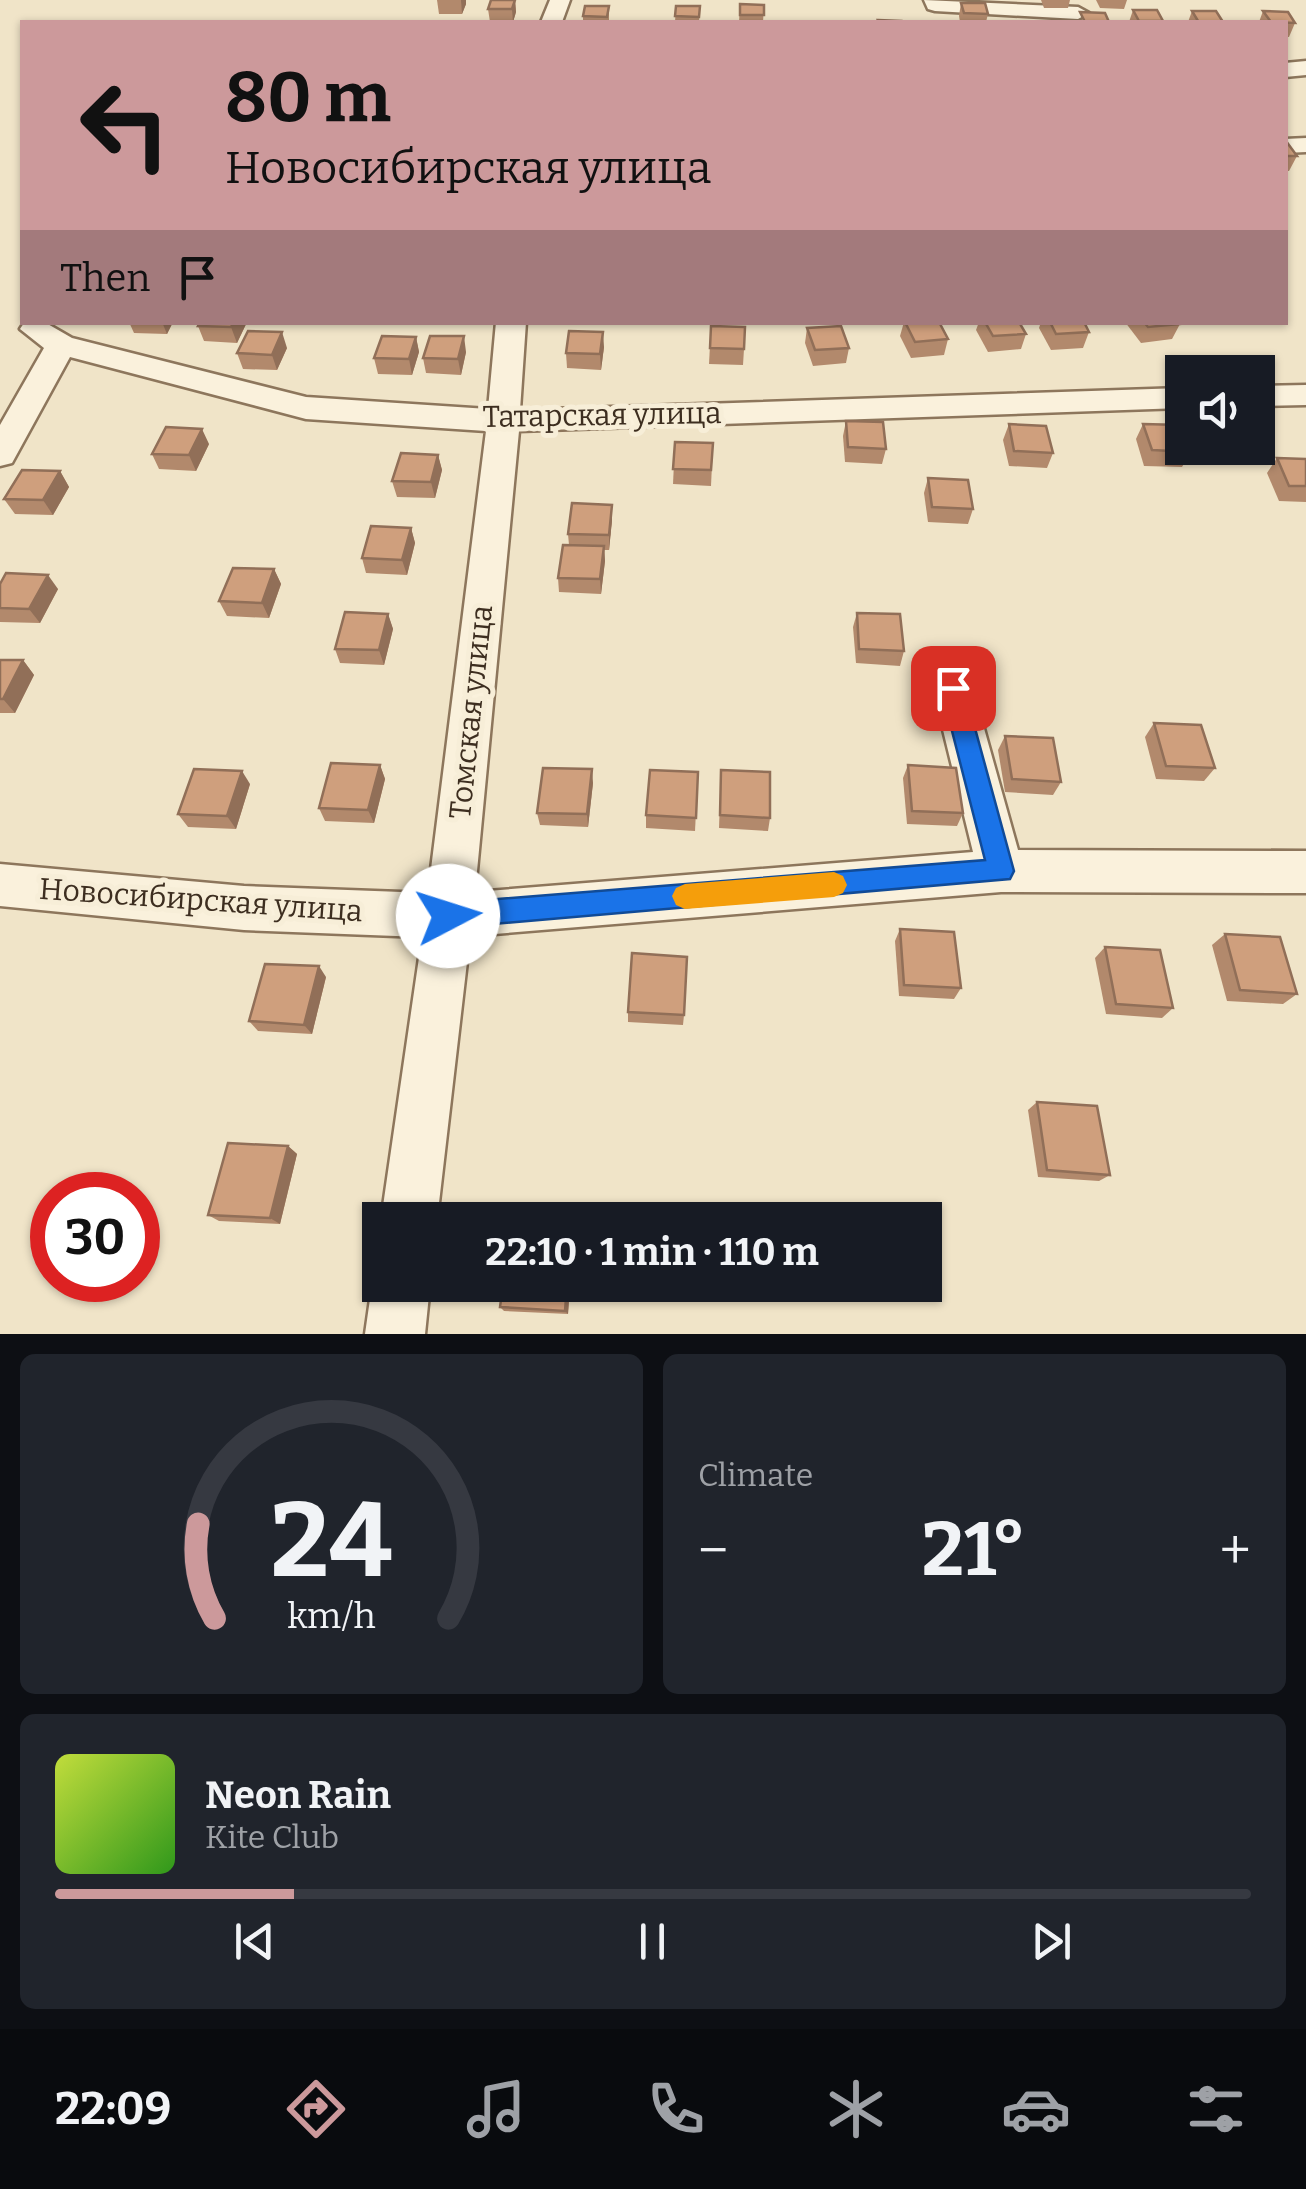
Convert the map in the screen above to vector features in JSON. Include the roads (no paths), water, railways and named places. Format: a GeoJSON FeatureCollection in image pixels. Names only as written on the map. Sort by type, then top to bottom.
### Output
{"type":"FeatureCollection","features":[{"type":"Feature","properties":{"kind":"street"},"geometry":{"type":"LineString","coordinates":[[934,0],[934,6],[1078,13]]}},
{"type":"Feature","properties":{"kind":"street","name":"Томская улица"},"geometry":{"type":"LineString","coordinates":[[412,1202],[504,420],[510,325]]}},
{"type":"Feature","properties":{"kind":"street","name":"Татарская улица"},"geometry":{"type":"LineString","coordinates":[[0,455],[48,337],[306,408],[504,420],[1165,399]]}},
{"type":"Feature","properties":{"kind":"street"},"geometry":{"type":"LineString","coordinates":[[1275,396],[1306,395]]}},
{"type":"Feature","properties":{"kind":"street"},"geometry":{"type":"LineString","coordinates":[[953,688],[1001,871]]}},
{"type":"Feature","properties":{"kind":"street","name":"Новосибирская улица"},"geometry":{"type":"LineString","coordinates":[[0,885],[244,908],[448,916],[1001,871],[1306,872]]}},
{"type":"Feature","properties":{"kind":"street"},"geometry":{"type":"LineString","coordinates":[[395,1334],[399,1302]]}}]}
